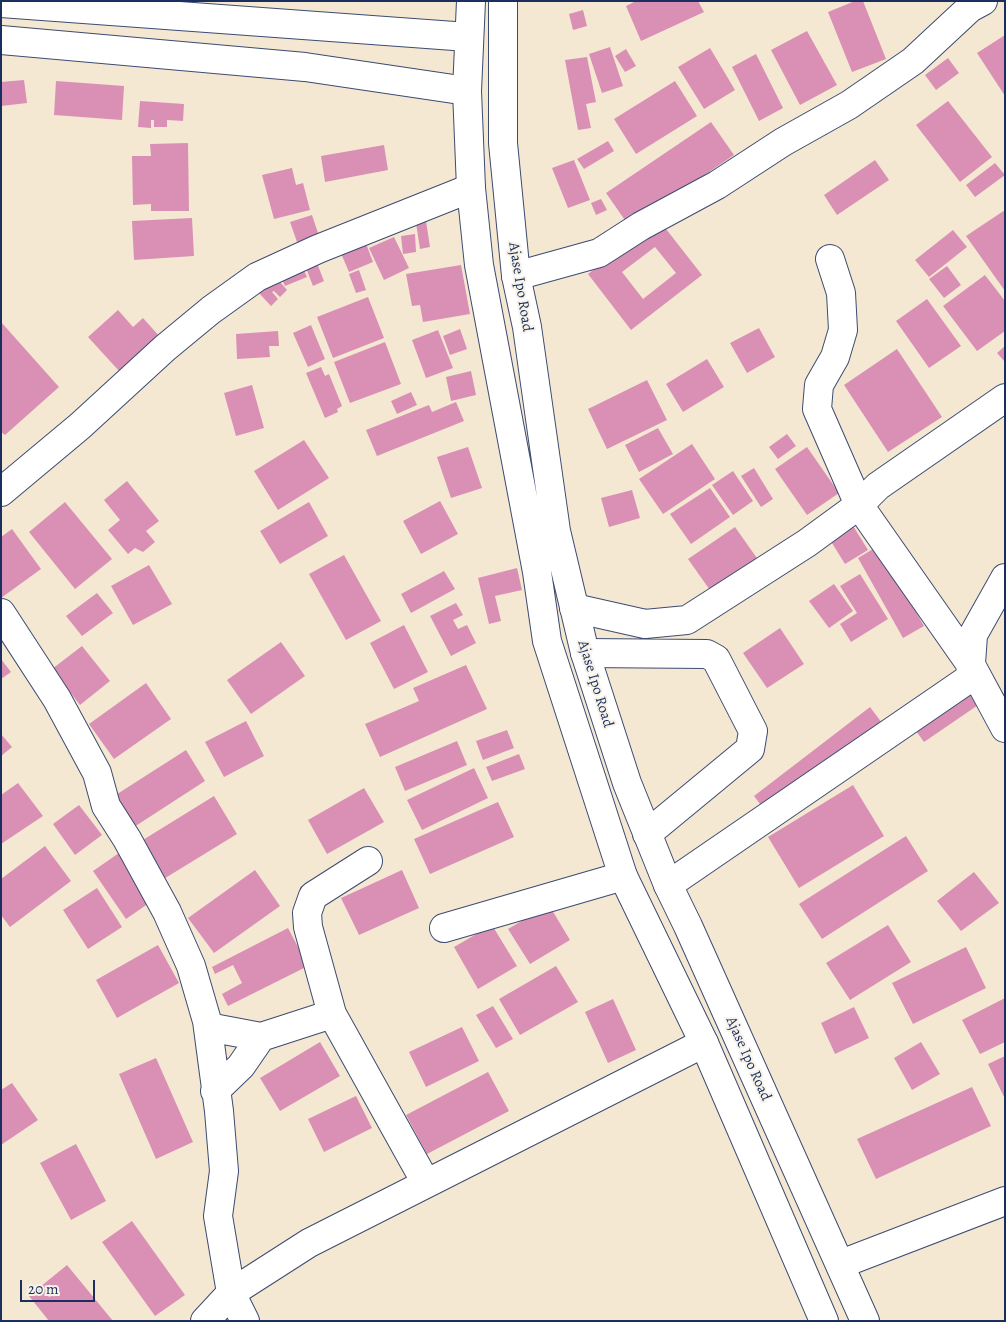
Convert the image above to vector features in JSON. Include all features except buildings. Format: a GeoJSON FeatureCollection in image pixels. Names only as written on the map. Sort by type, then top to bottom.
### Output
{"type":"FeatureCollection","features":[{"type":"Feature","properties":{"kind":"main road"},"geometry":{"type":"LineString","coordinates":[[471,1],[467,91],[471,188],[480,265],[537,572],[547,641],[623,876],[704,1043],[824,1321]]}},
{"type":"Feature","properties":{"kind":"main road","name":"Ajase Ipo Road"},"geometry":{"type":"LineString","coordinates":[[503,1],[503,144],[516,276],[527,327],[556,531],[584,653],[627,783],[668,885],[866,1321]]}},
{"type":"Feature","properties":{"kind":"main road"},"geometry":{"type":"LineString","coordinates":[[1,3],[236,10],[468,37]]}},
{"type":"Feature","properties":{"kind":"main road"},"geometry":{"type":"LineString","coordinates":[[516,276],[600,254],[641,226],[717,185],[783,142],[849,105],[912,61],[974,3]]}},
{"type":"Feature","properties":{"kind":"main road"},"geometry":{"type":"LineString","coordinates":[[1,40],[305,67],[467,91]]}},
{"type":"Feature","properties":{"kind":"main road"},"geometry":{"type":"LineString","coordinates":[[1,492],[80,426],[165,348],[211,310],[257,277],[318,249],[471,188]]}},
{"type":"Feature","properties":{"kind":"main road"},"geometry":{"type":"LineString","coordinates":[[830,259],[841,293],[843,330],[835,357],[819,384],[817,409],[859,505],[971,665],[1005,728]]}},
{"type":"Feature","properties":{"kind":"main road"},"geometry":{"type":"LineString","coordinates":[[574,608],[645,624],[687,620],[808,544],[859,505],[878,486],[1005,398]]}},
{"type":"Feature","properties":{"kind":"main road"},"geometry":{"type":"LineString","coordinates":[[668,885],[970,678],[973,634],[1005,578]]}},
{"type":"Feature","properties":{"kind":"main road"},"geometry":{"type":"LineString","coordinates":[[1,613],[57,699],[97,773],[106,806],[127,839],[167,912],[191,966],[208,1027],[216,1090],[224,1171],[218,1216],[232,1293],[245,1321]]}},
{"type":"Feature","properties":{"kind":"main road"},"geometry":{"type":"LineString","coordinates":[[584,653],[707,654],[716,659],[753,731],[750,750],[647,834]]}},
{"type":"Feature","properties":{"kind":"main road"},"geometry":{"type":"LineString","coordinates":[[368,861],[313,896],[307,913],[308,927],[332,1014],[426,1183]]}},
{"type":"Feature","properties":{"kind":"main road"},"geometry":{"type":"LineString","coordinates":[[444,928],[623,876]]}},
{"type":"Feature","properties":{"kind":"main road"},"geometry":{"type":"LineString","coordinates":[[208,1027],[260,1037],[332,1014]]}},
{"type":"Feature","properties":{"kind":"main road"},"geometry":{"type":"LineString","coordinates":[[216,1090],[241,1066],[260,1037]]}},
{"type":"Feature","properties":{"kind":"main road"},"geometry":{"type":"LineString","coordinates":[[205,1321],[232,1293],[309,1243],[704,1043]]}},
{"type":"Feature","properties":{"kind":"main road"},"geometry":{"type":"LineString","coordinates":[[841,1264],[1005,1201]]}}]}
